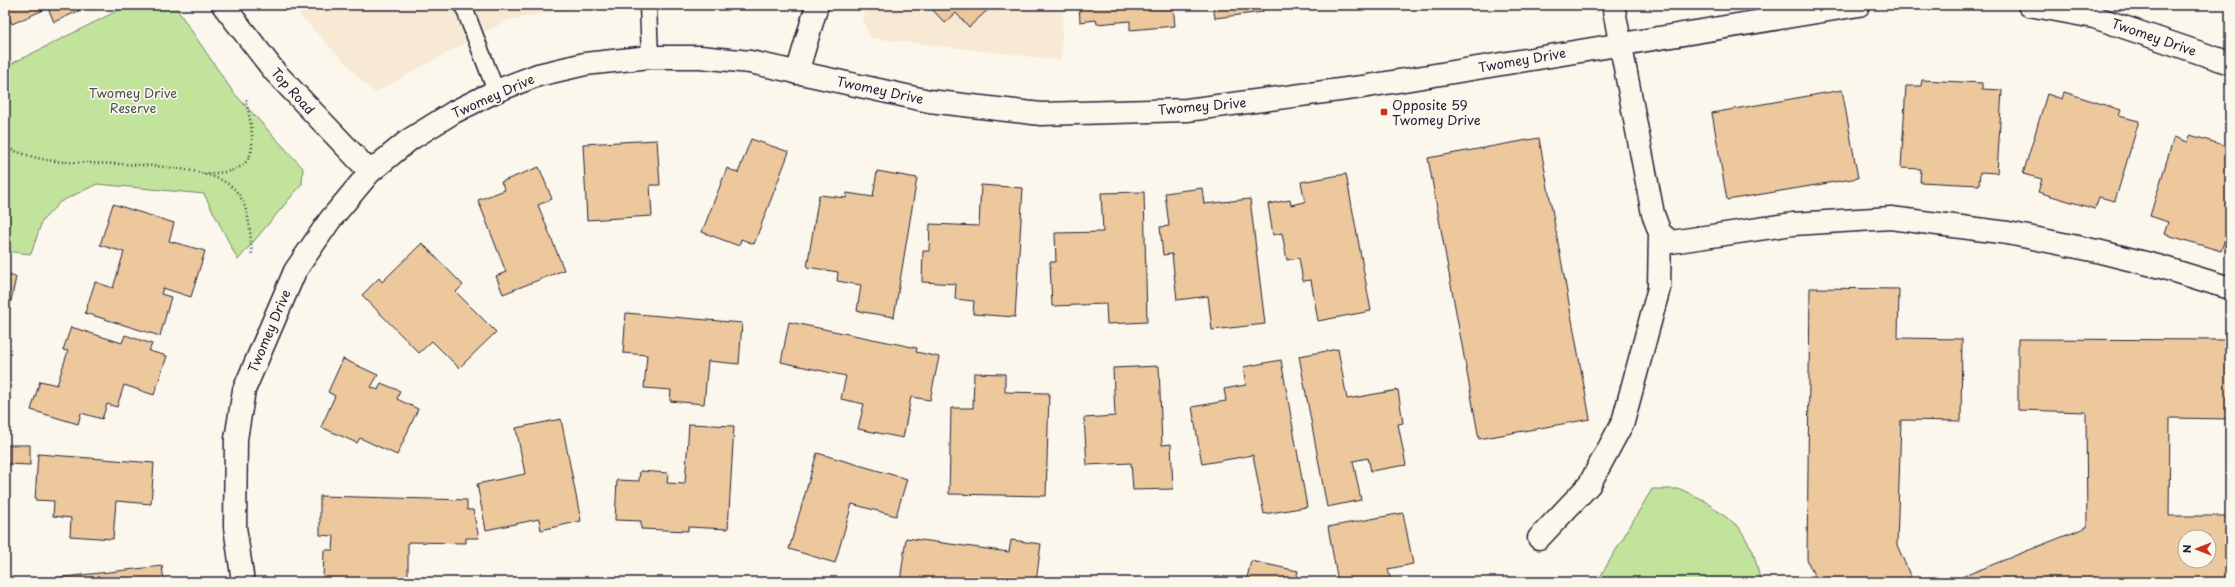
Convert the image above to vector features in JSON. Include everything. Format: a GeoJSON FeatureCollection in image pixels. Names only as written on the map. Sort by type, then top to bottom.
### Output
{"type":"FeatureCollection","features":[{"type":"Feature","properties":{"kind":"street","name":"Top Road"},"geometry":{"type":"LineString","coordinates":[[224,5],[275,72],[370,172]]}},
{"type":"Feature","properties":{"kind":"street"},"geometry":{"type":"LineString","coordinates":[[797,73],[817,5]]}},
{"type":"Feature","properties":{"kind":"street"},"geometry":{"type":"LineString","coordinates":[[1539,538],[1589,485],[1623,422],[1659,288],[1660,233],[1653,214],[1613,5]]}},
{"type":"Feature","properties":{"kind":"street","name":"Twomey Drive"},"geometry":{"type":"LineString","coordinates":[[243,582],[235,527],[234,486],[236,439],[244,390],[295,271],[330,220],[370,172],[409,140],[454,112],[496,92],[538,75],[586,64],[650,57],[700,57],[750,62],[929,101],[1041,114],[1187,110],[1362,87],[1859,5]]}},
{"type":"Feature","properties":{"kind":"street","name":"Twomey Drive"},"geometry":{"type":"LineString","coordinates":[[2029,5],[2095,11],[2230,63]]}},
{"type":"Feature","properties":{"kind":"street"},"geometry":{"type":"LineString","coordinates":[[1660,233],[1671,242],[1678,242],[1793,224],[1891,218],[2008,233],[2097,250],[2161,267],[2230,288]]}},
{"type":"Feature","properties":{"kind":"lane"},"geometry":{"type":"LineString","coordinates":[[463,5],[496,92]]}},
{"type":"Feature","properties":{"kind":"lane"},"geometry":{"type":"LineString","coordinates":[[648,5],[650,57]]}},
{"type":"Feature","properties":{"kind":"path"},"geometry":{"type":"LineString","coordinates":[[204,174],[233,170],[247,162],[253,148],[246,98]]}},
{"type":"Feature","properties":{"kind":"path"},"geometry":{"type":"LineString","coordinates":[[5,146],[9,149],[47,160],[173,167],[204,174],[236,191],[247,208],[252,256]]}},
{"type":"Feature","properties":{"kind":"shaded area"},"geometry":{"type":"Polygon","coordinates":[[[290,5],[593,5],[507,20],[374,93],[290,5]]]}},
{"type":"Feature","properties":{"kind":"shaded area"},"geometry":{"type":"Polygon","coordinates":[[[866,5],[1063,5],[1061,60],[871,38],[862,19],[866,5]]]}},
{"type":"Feature","properties":{"kind":"green space","name":"Twomey Drive Reserve"},"geometry":{"type":"Polygon","coordinates":[[[129,5],[174,5],[233,92],[303,168],[302,184],[238,260],[204,194],[97,184],[60,202],[42,221],[31,254],[5,251],[5,67],[129,5]]]}},
{"type":"Feature","properties":{"kind":"green space"},"geometry":{"type":"Polygon","coordinates":[[[1652,489],[1680,489],[1702,499],[1739,527],[1753,551],[1761,582],[1597,582],[1652,489]]]}},
{"type":"Feature","properties":{"kind":"building"},"geometry":{"type":"Polygon","coordinates":[[[5,5],[92,5],[54,22],[48,8],[12,24],[8,15],[5,17],[5,5]]]}},
{"type":"Feature","properties":{"kind":"building"},"geometry":{"type":"Polygon","coordinates":[[[305,5],[321,5],[307,10],[305,5]]]}},
{"type":"Feature","properties":{"kind":"building"},"geometry":{"type":"Polygon","coordinates":[[[928,5],[993,5],[969,27],[956,13],[945,23],[928,5]]]}},
{"type":"Feature","properties":{"kind":"building"},"geometry":{"type":"Polygon","coordinates":[[[1079,5],[1173,5],[1175,26],[1130,30],[1130,21],[1097,24],[1096,20],[1080,22],[1079,5]]]}},
{"type":"Feature","properties":{"kind":"building"},"geometry":{"type":"Polygon","coordinates":[[[1213,5],[1262,5],[1263,12],[1215,18],[1213,5]]]}},
{"type":"Feature","properties":{"kind":"building"},"geometry":{"type":"Polygon","coordinates":[[[1922,80],[1982,83],[1982,89],[2002,90],[1997,173],[1980,172],[1979,185],[1920,182],[1921,169],[1901,168],[1906,86],[1921,86],[1922,80]]]}},
{"type":"Feature","properties":{"kind":"building"},"geometry":{"type":"Polygon","coordinates":[[[1842,90],[1858,178],[1727,200],[1712,113],[1842,90]]]}},
{"type":"Feature","properties":{"kind":"building"},"geometry":{"type":"Polygon","coordinates":[[[2064,92],[2121,110],[2119,116],[2139,121],[2115,201],[2099,197],[2095,209],[2038,192],[2042,179],[2023,174],[2047,94],[2062,99],[2064,92]]]}},
{"type":"Feature","properties":{"kind":"building"},"geometry":{"type":"Polygon","coordinates":[[[2190,135],[2230,147],[2230,240],[2225,239],[2221,251],[2164,234],[2168,222],[2150,216],[2174,137],[2188,142],[2190,135]]]}},
{"type":"Feature","properties":{"kind":"building"},"geometry":{"type":"Polygon","coordinates":[[[1539,138],[1590,419],[1479,439],[1428,158],[1539,138]]]}},
{"type":"Feature","properties":{"kind":"building"},"geometry":{"type":"Polygon","coordinates":[[[751,139],[789,152],[754,244],[741,239],[739,246],[702,232],[727,168],[738,173],[751,139]]]}},
{"type":"Feature","properties":{"kind":"building"},"geometry":{"type":"Polygon","coordinates":[[[657,140],[660,185],[650,185],[652,216],[587,220],[583,144],[657,140]]]}},
{"type":"Feature","properties":{"kind":"building"},"geometry":{"type":"Polygon","coordinates":[[[539,167],[552,199],[538,205],[564,270],[503,294],[496,276],[506,272],[478,200],[505,190],[501,182],[539,167]]]}},
{"type":"Feature","properties":{"kind":"building"},"geometry":{"type":"Polygon","coordinates":[[[877,171],[917,178],[894,317],[857,311],[861,285],[837,281],[838,272],[807,267],[819,195],[846,198],[847,193],[873,197],[877,171]]]}},
{"type":"Feature","properties":{"kind":"building"},"geometry":{"type":"Polygon","coordinates":[[[1346,174],[1371,311],[1318,321],[1311,280],[1303,281],[1299,258],[1287,260],[1282,233],[1273,235],[1268,204],[1290,200],[1291,205],[1305,202],[1301,182],[1346,174]]]}},
{"type":"Feature","properties":{"kind":"building"},"geometry":{"type":"Polygon","coordinates":[[[981,185],[1023,188],[1015,317],[973,314],[974,301],[955,299],[956,284],[922,282],[923,251],[929,251],[930,224],[979,226],[981,185]]]}},
{"type":"Feature","properties":{"kind":"building"},"geometry":{"type":"Polygon","coordinates":[[[1202,188],[1204,204],[1250,199],[1265,324],[1212,330],[1208,296],[1177,300],[1172,254],[1163,255],[1160,227],[1169,226],[1165,193],[1202,188]]]}},
{"type":"Feature","properties":{"kind":"building"},"geometry":{"type":"Polygon","coordinates":[[[1144,192],[1147,322],[1107,324],[1106,304],[1052,306],[1050,262],[1056,262],[1055,233],[1103,232],[1101,193],[1144,192]]]}},
{"type":"Feature","properties":{"kind":"building"},"geometry":{"type":"Polygon","coordinates":[[[113,204],[174,223],[169,241],[205,251],[191,297],[163,288],[161,294],[171,297],[160,336],[85,313],[95,282],[113,288],[124,252],[100,245],[113,204]]]}},
{"type":"Feature","properties":{"kind":"building"},"geometry":{"type":"Polygon","coordinates":[[[422,243],[463,285],[456,292],[496,332],[459,368],[432,341],[419,353],[362,295],[379,278],[382,282],[422,243]]]}},
{"type":"Feature","properties":{"kind":"building"},"geometry":{"type":"Polygon","coordinates":[[[5,274],[16,277],[5,330],[5,274]]]}},
{"type":"Feature","properties":{"kind":"building"},"geometry":{"type":"Polygon","coordinates":[[[1810,288],[1899,289],[1898,338],[1962,339],[1961,421],[1901,420],[1897,545],[1913,582],[1817,582],[1807,560],[1810,288]]]}},
{"type":"Feature","properties":{"kind":"building"},"geometry":{"type":"Polygon","coordinates":[[[626,313],[742,323],[739,364],[708,361],[704,404],[670,401],[671,390],[644,388],[647,355],[623,353],[626,313]]]}},
{"type":"Feature","properties":{"kind":"building"},"geometry":{"type":"Polygon","coordinates":[[[789,322],[917,348],[916,352],[939,357],[930,400],[911,397],[903,438],[858,429],[864,404],[841,399],[846,376],[781,362],[789,322]]]}},
{"type":"Feature","properties":{"kind":"building"},"geometry":{"type":"Polygon","coordinates":[[[71,327],[122,343],[125,335],[152,344],[149,351],[167,356],[154,395],[124,385],[117,407],[107,404],[102,419],[81,413],[78,424],[31,410],[40,381],[57,385],[68,351],[63,350],[71,327]]]}},
{"type":"Feature","properties":{"kind":"building"},"geometry":{"type":"Polygon","coordinates":[[[2018,339],[2230,340],[2230,419],[2170,418],[2169,516],[2230,516],[2230,582],[1949,582],[2087,527],[2086,412],[2018,410],[2018,339]]]}},
{"type":"Feature","properties":{"kind":"building"},"geometry":{"type":"Polygon","coordinates":[[[1338,349],[1347,399],[1398,390],[1403,423],[1398,424],[1406,465],[1371,471],[1368,458],[1353,461],[1361,500],[1327,507],[1299,356],[1338,349]]]}},
{"type":"Feature","properties":{"kind":"building"},"geometry":{"type":"Polygon","coordinates":[[[343,359],[378,375],[371,387],[378,390],[381,383],[400,391],[397,399],[418,409],[397,455],[360,438],[357,443],[321,427],[335,396],[328,392],[343,359]]]}},
{"type":"Feature","properties":{"kind":"building"},"geometry":{"type":"Polygon","coordinates":[[[1281,360],[1307,507],[1264,514],[1253,455],[1202,464],[1192,407],[1226,401],[1224,389],[1246,385],[1243,367],[1281,360]]]}},
{"type":"Feature","properties":{"kind":"building"},"geometry":{"type":"Polygon","coordinates":[[[1159,366],[1162,445],[1171,444],[1173,489],[1133,490],[1131,463],[1087,465],[1084,418],[1115,416],[1113,368],[1159,366]]]}},
{"type":"Feature","properties":{"kind":"building"},"geometry":{"type":"Polygon","coordinates":[[[974,373],[1005,374],[1005,392],[1049,393],[1046,496],[949,494],[951,408],[973,408],[974,373]]]}},
{"type":"Feature","properties":{"kind":"building"},"geometry":{"type":"Polygon","coordinates":[[[561,419],[581,521],[541,530],[539,519],[486,530],[477,484],[525,474],[516,428],[561,419]]]}},
{"type":"Feature","properties":{"kind":"building"},"geometry":{"type":"Polygon","coordinates":[[[689,424],[734,426],[728,529],[688,527],[688,531],[641,529],[641,521],[615,520],[617,480],[639,481],[640,471],[668,473],[667,483],[685,484],[689,424]]]}},
{"type":"Feature","properties":{"kind":"building"},"geometry":{"type":"Polygon","coordinates":[[[8,445],[30,445],[30,465],[8,464],[8,445]]]}},
{"type":"Feature","properties":{"kind":"building"},"geometry":{"type":"Polygon","coordinates":[[[817,453],[907,479],[896,516],[852,504],[835,563],[789,549],[817,453]]]}},
{"type":"Feature","properties":{"kind":"building"},"geometry":{"type":"Polygon","coordinates":[[[38,454],[154,463],[151,504],[116,501],[113,539],[70,536],[71,518],[53,516],[54,501],[35,500],[38,454]]]}},
{"type":"Feature","properties":{"kind":"building"},"geometry":{"type":"Polygon","coordinates":[[[320,496],[467,500],[467,510],[473,510],[479,538],[466,538],[466,543],[408,542],[408,582],[323,582],[324,550],[333,550],[334,536],[320,535],[320,496]]]}},
{"type":"Feature","properties":{"kind":"building"},"geometry":{"type":"Polygon","coordinates":[[[1403,513],[1413,564],[1388,569],[1391,582],[1356,582],[1355,579],[1338,582],[1328,527],[1403,513]]]}},
{"type":"Feature","properties":{"kind":"building"},"geometry":{"type":"Polygon","coordinates":[[[906,538],[1009,552],[1011,540],[1041,544],[1036,582],[900,582],[906,538]]]}},
{"type":"Feature","properties":{"kind":"building"},"geometry":{"type":"Polygon","coordinates":[[[1251,561],[1298,571],[1295,582],[1246,582],[1251,561]]]}},
{"type":"Feature","properties":{"kind":"building"},"geometry":{"type":"Polygon","coordinates":[[[162,566],[164,582],[20,582],[162,566]]]}},
{"type":"Feature","properties":{"kind":"place","name":"Opposite 59 Twomey Drive"},"geometry":{"type":"Point","coordinates":[1384,112]}}]}
